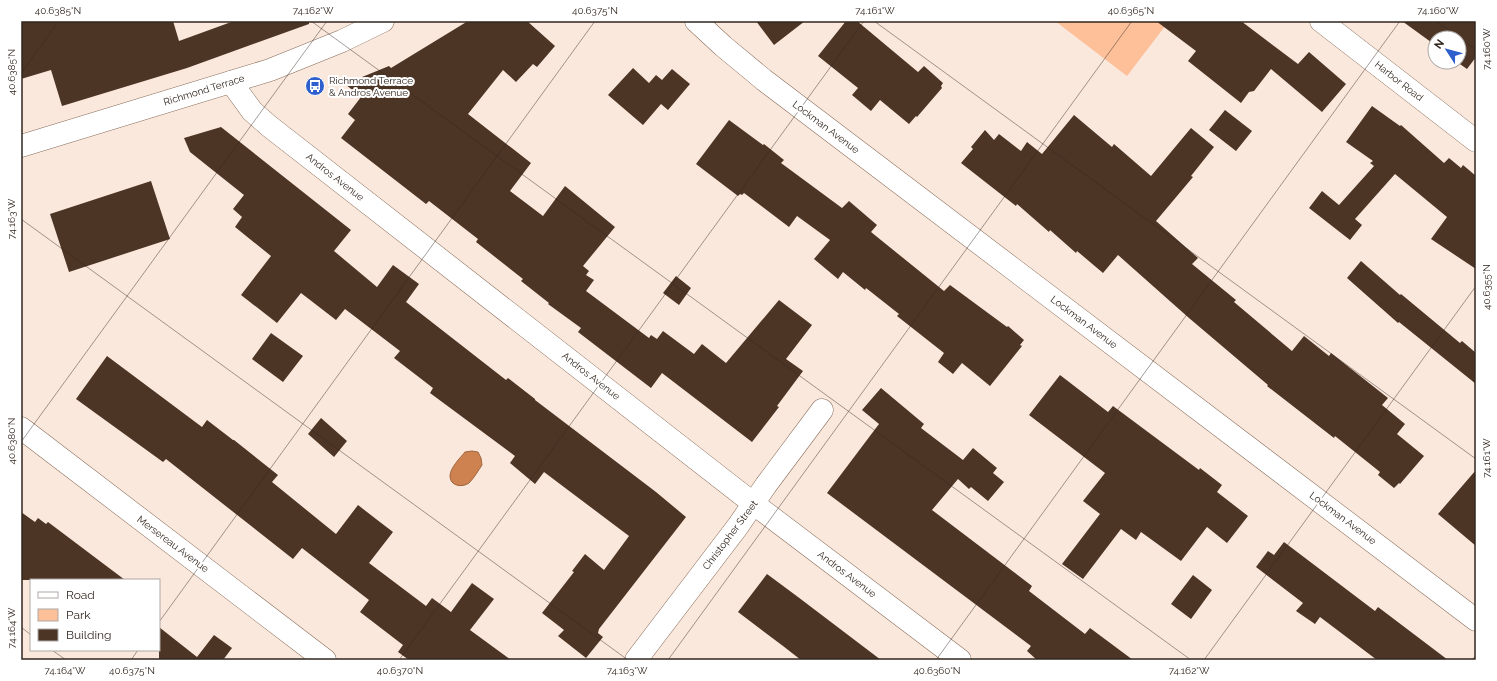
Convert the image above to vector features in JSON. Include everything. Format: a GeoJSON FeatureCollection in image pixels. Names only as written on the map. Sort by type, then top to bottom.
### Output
{"type":"FeatureCollection","features":[{"type":"Feature","properties":{"kind":"street","name":"Richmond Terrace"},"geometry":{"type":"LineString","coordinates":[[21,146],[270,70],[322,49],[383,21]]}},
{"type":"Feature","properties":{"kind":"street","name":"Lockman Avenue"},"geometry":{"type":"LineString","coordinates":[[696,21],[723,46],[760,76],[1476,620]]}},
{"type":"Feature","properties":{"kind":"street","name":"Harbor Road"},"geometry":{"type":"LineString","coordinates":[[1321,21],[1476,142]]}},
{"type":"Feature","properties":{"kind":"street","name":"Andros Avenue"},"geometry":{"type":"LineString","coordinates":[[231,82],[252,111],[269,126],[754,504],[960,660]]}},
{"type":"Feature","properties":{"kind":"street","name":"Christopher Street"},"geometry":{"type":"LineString","coordinates":[[636,660],[754,504],[766,485],[822,410]]}},
{"type":"Feature","properties":{"kind":"street","name":"Mersereau Avenue"},"geometry":{"type":"LineString","coordinates":[[21,428],[325,660]]}},
{"type":"Feature","properties":{"kind":"green space"},"geometry":{"type":"Polygon","coordinates":[[[1055,21],[1169,21],[1127,76],[1055,21]]]}},
{"type":"Feature","properties":{"kind":"shaded area"},"geometry":{"type":"Polygon","coordinates":[[[465,452],[478,452],[482,465],[469,483],[460,486],[454,484],[450,473],[465,452]]]}},
{"type":"Feature","properties":{"kind":"building"},"geometry":{"type":"Polygon","coordinates":[[[21,21],[173,21],[179,41],[234,21],[309,21],[309,24],[187,68],[62,106],[51,70],[21,79],[21,21]]]}},
{"type":"Feature","properties":{"kind":"building"},"geometry":{"type":"Polygon","coordinates":[[[468,21],[527,21],[555,46],[537,67],[533,64],[516,82],[503,70],[468,114],[531,163],[510,191],[543,216],[565,186],[615,227],[583,266],[589,271],[586,275],[594,280],[586,291],[649,338],[651,335],[657,339],[663,331],[694,354],[702,344],[726,363],[779,300],[812,325],[786,359],[803,371],[777,406],[779,407],[752,442],[662,373],[651,388],[578,332],[581,328],[548,304],[549,303],[521,281],[523,279],[476,242],[478,239],[429,201],[426,204],[341,138],[355,120],[348,114],[361,97],[345,84],[389,66],[391,68],[468,21]]]}},
{"type":"Feature","properties":{"kind":"building"},"geometry":{"type":"Polygon","coordinates":[[[756,21],[805,21],[774,45],[756,21]]]}},
{"type":"Feature","properties":{"kind":"building"},"geometry":{"type":"Polygon","coordinates":[[[846,21],[857,21],[918,72],[924,66],[943,83],[941,86],[942,88],[909,124],[880,100],[871,111],[852,95],[858,88],[818,56],[846,21]]]}},
{"type":"Feature","properties":{"kind":"building"},"geometry":{"type":"Polygon","coordinates":[[[1156,21],[1241,21],[1298,64],[1309,52],[1346,84],[1322,112],[1271,69],[1254,91],[1249,92],[1241,103],[1188,61],[1196,51],[1156,21]]]}},
{"type":"Feature","properties":{"kind":"building"},"geometry":{"type":"Polygon","coordinates":[[[1402,21],[1476,21],[1476,57],[1467,69],[1467,30],[1427,30],[1427,39],[1402,21]]]}},
{"type":"Feature","properties":{"kind":"building"},"geometry":{"type":"Polygon","coordinates":[[[633,68],[649,83],[656,75],[662,80],[672,69],[690,84],[668,110],[661,104],[643,125],[608,95],[633,68]]]}},
{"type":"Feature","properties":{"kind":"building"},"geometry":{"type":"Polygon","coordinates":[[[1372,106],[1400,126],[1401,125],[1444,163],[1449,158],[1461,168],[1463,165],[1476,176],[1476,269],[1431,239],[1447,217],[1395,174],[1355,219],[1362,225],[1350,240],[1309,208],[1322,191],[1339,205],[1374,166],[1370,163],[1373,161],[1346,142],[1372,106]]]}},
{"type":"Feature","properties":{"kind":"building"},"geometry":{"type":"Polygon","coordinates":[[[1225,110],[1252,131],[1236,151],[1209,130],[1225,110]]]}},
{"type":"Feature","properties":{"kind":"building"},"geometry":{"type":"Polygon","coordinates":[[[1074,115],[1112,147],[1114,144],[1151,176],[1191,128],[1214,147],[1191,176],[1193,177],[1156,221],[1198,258],[1192,264],[1236,300],[1234,302],[1292,351],[1304,336],[1329,356],[1331,353],[1388,398],[1382,405],[1405,424],[1397,434],[1424,456],[1400,484],[1399,483],[1394,488],[1378,475],[1380,472],[1335,436],[1334,438],[1267,386],[1268,385],[1118,255],[1103,273],[1077,251],[1076,253],[1050,230],[1049,232],[1017,204],[1016,206],[961,163],[973,149],[971,147],[985,130],[994,140],[999,134],[1021,151],[1027,142],[1042,154],[1074,115]]]}},
{"type":"Feature","properties":{"kind":"building"},"geometry":{"type":"Polygon","coordinates":[[[729,120],[763,145],[764,144],[784,160],[781,163],[842,208],[849,201],[877,225],[871,232],[944,291],[950,285],[1007,327],[1008,326],[1024,340],[1020,345],[1022,346],[990,386],[962,363],[953,374],[938,362],[944,353],[897,316],[899,314],[843,272],[838,279],[814,259],[830,240],[797,216],[789,227],[744,193],[738,196],[696,164],[729,120]]]}},
{"type":"Feature","properties":{"kind":"building"},"geometry":{"type":"Polygon","coordinates":[[[221,127],[351,230],[334,251],[377,287],[393,265],[419,284],[406,302],[506,380],[508,378],[656,492],[686,517],[599,629],[598,633],[603,637],[586,658],[558,636],[564,630],[542,613],[574,572],[572,571],[585,554],[604,570],[629,536],[544,472],[535,484],[510,463],[515,456],[430,393],[433,388],[394,358],[400,351],[345,309],[336,320],[301,293],[277,323],[241,295],[271,256],[235,227],[242,217],[233,209],[244,195],[190,152],[184,138],[221,127]]]}},
{"type":"Feature","properties":{"kind":"building"},"geometry":{"type":"Polygon","coordinates":[[[151,181],[170,239],[69,272],[50,214],[151,181]]]}},
{"type":"Feature","properties":{"kind":"building"},"geometry":{"type":"Polygon","coordinates":[[[1361,261],[1400,295],[1401,294],[1460,343],[1462,341],[1476,353],[1476,384],[1399,322],[1398,323],[1347,278],[1361,261]]]}},
{"type":"Feature","properties":{"kind":"building"},"geometry":{"type":"Polygon","coordinates":[[[676,276],[691,288],[679,305],[663,293],[676,276]]]}},
{"type":"Feature","properties":{"kind":"building"},"geometry":{"type":"Polygon","coordinates":[[[271,333],[303,356],[283,382],[252,359],[271,333]]]}},
{"type":"Feature","properties":{"kind":"building"},"geometry":{"type":"Polygon","coordinates":[[[107,356],[202,427],[207,420],[234,440],[278,475],[272,482],[336,534],[358,505],[393,532],[369,563],[426,606],[432,598],[451,612],[472,583],[494,599],[470,630],[511,660],[409,660],[398,652],[403,645],[360,612],[369,600],[302,548],[293,559],[166,459],[163,462],[76,399],[107,356]]]}},
{"type":"Feature","properties":{"kind":"building"},"geometry":{"type":"Polygon","coordinates":[[[1060,375],[1108,412],[1113,406],[1199,470],[1200,468],[1222,485],[1217,492],[1248,516],[1227,543],[1207,527],[1181,561],[1141,532],[1136,540],[1121,529],[1083,579],[1062,564],[1100,514],[1083,501],[1105,473],[1029,415],[1060,375]]]}},
{"type":"Feature","properties":{"kind":"building"},"geometry":{"type":"Polygon","coordinates":[[[881,388],[924,424],[921,428],[963,460],[973,448],[997,468],[993,473],[1004,482],[988,501],[971,487],[969,489],[958,479],[932,510],[1032,586],[1029,591],[1085,634],[1090,628],[1133,660],[1037,660],[1027,651],[1031,646],[827,493],[879,424],[862,410],[881,388]]]}},
{"type":"Feature","properties":{"kind":"building"},"geometry":{"type":"Polygon","coordinates":[[[321,418],[347,441],[334,457],[308,434],[321,418]]]}},
{"type":"Feature","properties":{"kind":"building"},"geometry":{"type":"Polygon","coordinates":[[[1476,470],[1476,546],[1438,514],[1476,470]]]}},
{"type":"Feature","properties":{"kind":"building"},"geometry":{"type":"Polygon","coordinates":[[[21,512],[35,522],[38,518],[46,524],[48,522],[124,579],[30,579],[21,580],[21,512]]]}},
{"type":"Feature","properties":{"kind":"building"},"geometry":{"type":"Polygon","coordinates":[[[1284,542],[1375,611],[1378,607],[1448,660],[1377,660],[1320,617],[1315,624],[1296,611],[1303,603],[1256,567],[1268,551],[1274,555],[1284,542]]]}},
{"type":"Feature","properties":{"kind":"building"},"geometry":{"type":"Polygon","coordinates":[[[767,574],[881,660],[801,660],[738,612],[767,574]]]}},
{"type":"Feature","properties":{"kind":"building"},"geometry":{"type":"Polygon","coordinates":[[[1193,575],[1212,590],[1191,619],[1171,604],[1193,575]]]}},
{"type":"Feature","properties":{"kind":"building"},"geometry":{"type":"Polygon","coordinates":[[[160,628],[197,657],[214,635],[232,648],[223,660],[159,660],[160,628]]]}},
{"type":"Feature","properties":{"kind":"place","name":"Richmond Terrace & Andros Avenue"},"geometry":{"type":"Point","coordinates":[315,86]}}]}
